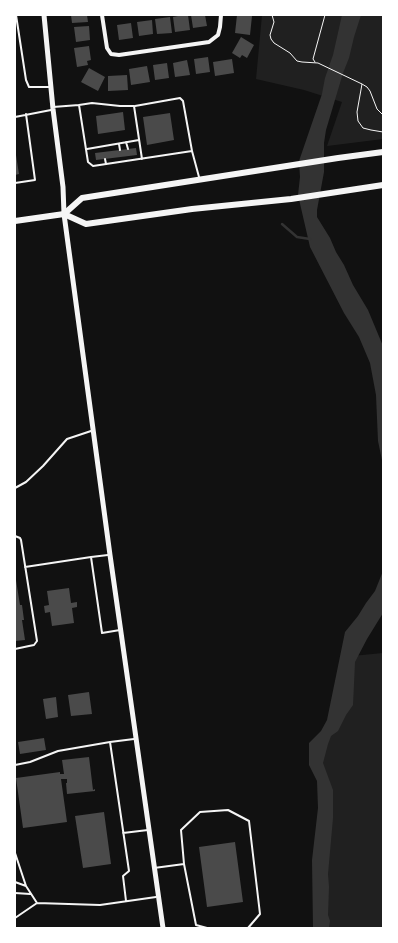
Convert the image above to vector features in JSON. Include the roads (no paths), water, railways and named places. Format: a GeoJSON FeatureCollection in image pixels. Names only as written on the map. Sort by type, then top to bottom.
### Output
{"type":"FeatureCollection","features":[{"type":"Feature","properties":{"kind":"main road"},"geometry":{"type":"LineString","coordinates":[[64,214],[82,198],[383,152]]}},
{"type":"Feature","properties":{"kind":"main road"},"geometry":{"type":"LineString","coordinates":[[15,221],[64,214],[86,224],[383,185]]}},
{"type":"Feature","properties":{"kind":"street"},"geometry":{"type":"LineString","coordinates":[[44,15],[63,187],[64,214],[120,630],[163,928]]}},
{"type":"Feature","properties":{"kind":"street"},"geometry":{"type":"LineString","coordinates":[[102,15],[106,45],[109,52],[115,55],[209,42],[218,35],[221,15]]}},
{"type":"Feature","properties":{"kind":"lane"},"geometry":{"type":"LineString","coordinates":[[16,15],[26,80],[29,87],[51,87]]}},
{"type":"Feature","properties":{"kind":"lane"},"geometry":{"type":"LineString","coordinates":[[15,117],[53,108],[92,103],[134,106],[180,98],[183,101],[199,180]]}},
{"type":"Feature","properties":{"kind":"lane"},"geometry":{"type":"LineString","coordinates":[[79,105],[88,162],[93,166],[192,151]]}},
{"type":"Feature","properties":{"kind":"lane"},"geometry":{"type":"LineString","coordinates":[[134,106],[142,159]]}},
{"type":"Feature","properties":{"kind":"lane"},"geometry":{"type":"LineString","coordinates":[[15,183],[35,180],[26,114]]}},
{"type":"Feature","properties":{"kind":"lane"},"geometry":{"type":"LineString","coordinates":[[86,149],[139,140]]}},
{"type":"Feature","properties":{"kind":"lane"},"geometry":{"type":"LineString","coordinates":[[126,142],[128,149]]}},
{"type":"Feature","properties":{"kind":"lane"},"geometry":{"type":"LineString","coordinates":[[119,144],[120,150]]}},
{"type":"Feature","properties":{"kind":"lane"},"geometry":{"type":"LineString","coordinates":[[110,145],[111,151]]}},
{"type":"Feature","properties":{"kind":"lane"},"geometry":{"type":"LineString","coordinates":[[103,146],[104,152]]}},
{"type":"Feature","properties":{"kind":"lane"},"geometry":{"type":"LineString","coordinates":[[129,156],[130,161]]}},
{"type":"Feature","properties":{"kind":"lane"},"geometry":{"type":"LineString","coordinates":[[121,157],[122,162]]}},
{"type":"Feature","properties":{"kind":"lane"},"geometry":{"type":"LineString","coordinates":[[112,158],[113,163]]}},
{"type":"Feature","properties":{"kind":"lane"},"geometry":{"type":"LineString","coordinates":[[105,159],[106,164]]}},
{"type":"Feature","properties":{"kind":"lane"},"geometry":{"type":"LineString","coordinates":[[15,488],[26,482],[43,466],[67,439],[93,431]]}},
{"type":"Feature","properties":{"kind":"lane"},"geometry":{"type":"LineString","coordinates":[[15,536],[21,540],[37,641],[29,646],[15,649]]}},
{"type":"Feature","properties":{"kind":"lane"},"geometry":{"type":"LineString","coordinates":[[26,567],[110,555]]}},
{"type":"Feature","properties":{"kind":"lane"},"geometry":{"type":"LineString","coordinates":[[91,557],[102,633],[120,630]]}},
{"type":"Feature","properties":{"kind":"lane"},"geometry":{"type":"LineString","coordinates":[[15,765],[30,762],[58,751],[136,739]]}},
{"type":"Feature","properties":{"kind":"lane"},"geometry":{"type":"LineString","coordinates":[[110,742],[128,871],[123,876],[126,901]]}},
{"type":"Feature","properties":{"kind":"lane"},"geometry":{"type":"LineString","coordinates":[[207,928],[196,925],[184,864],[181,830],[200,812],[228,810],[249,822],[260,914],[248,928]]}},
{"type":"Feature","properties":{"kind":"lane"},"geometry":{"type":"LineString","coordinates":[[123,833],[149,830]]}},
{"type":"Feature","properties":{"kind":"lane"},"geometry":{"type":"LineString","coordinates":[[15,852],[26,886],[37,903]]}},
{"type":"Feature","properties":{"kind":"lane"},"geometry":{"type":"LineString","coordinates":[[154,868],[184,864]]}},
{"type":"Feature","properties":{"kind":"lane"},"geometry":{"type":"LineString","coordinates":[[15,882],[26,886]]}},
{"type":"Feature","properties":{"kind":"lane"},"geometry":{"type":"LineString","coordinates":[[15,893],[31,894]]}},
{"type":"Feature","properties":{"kind":"lane"},"geometry":{"type":"LineString","coordinates":[[15,918],[37,903],[100,905],[159,896]]}},
{"type":"Feature","properties":{"kind":"waterway"},"geometry":{"type":"LineString","coordinates":[[282,224],[297,237],[310,239]]}}]}
